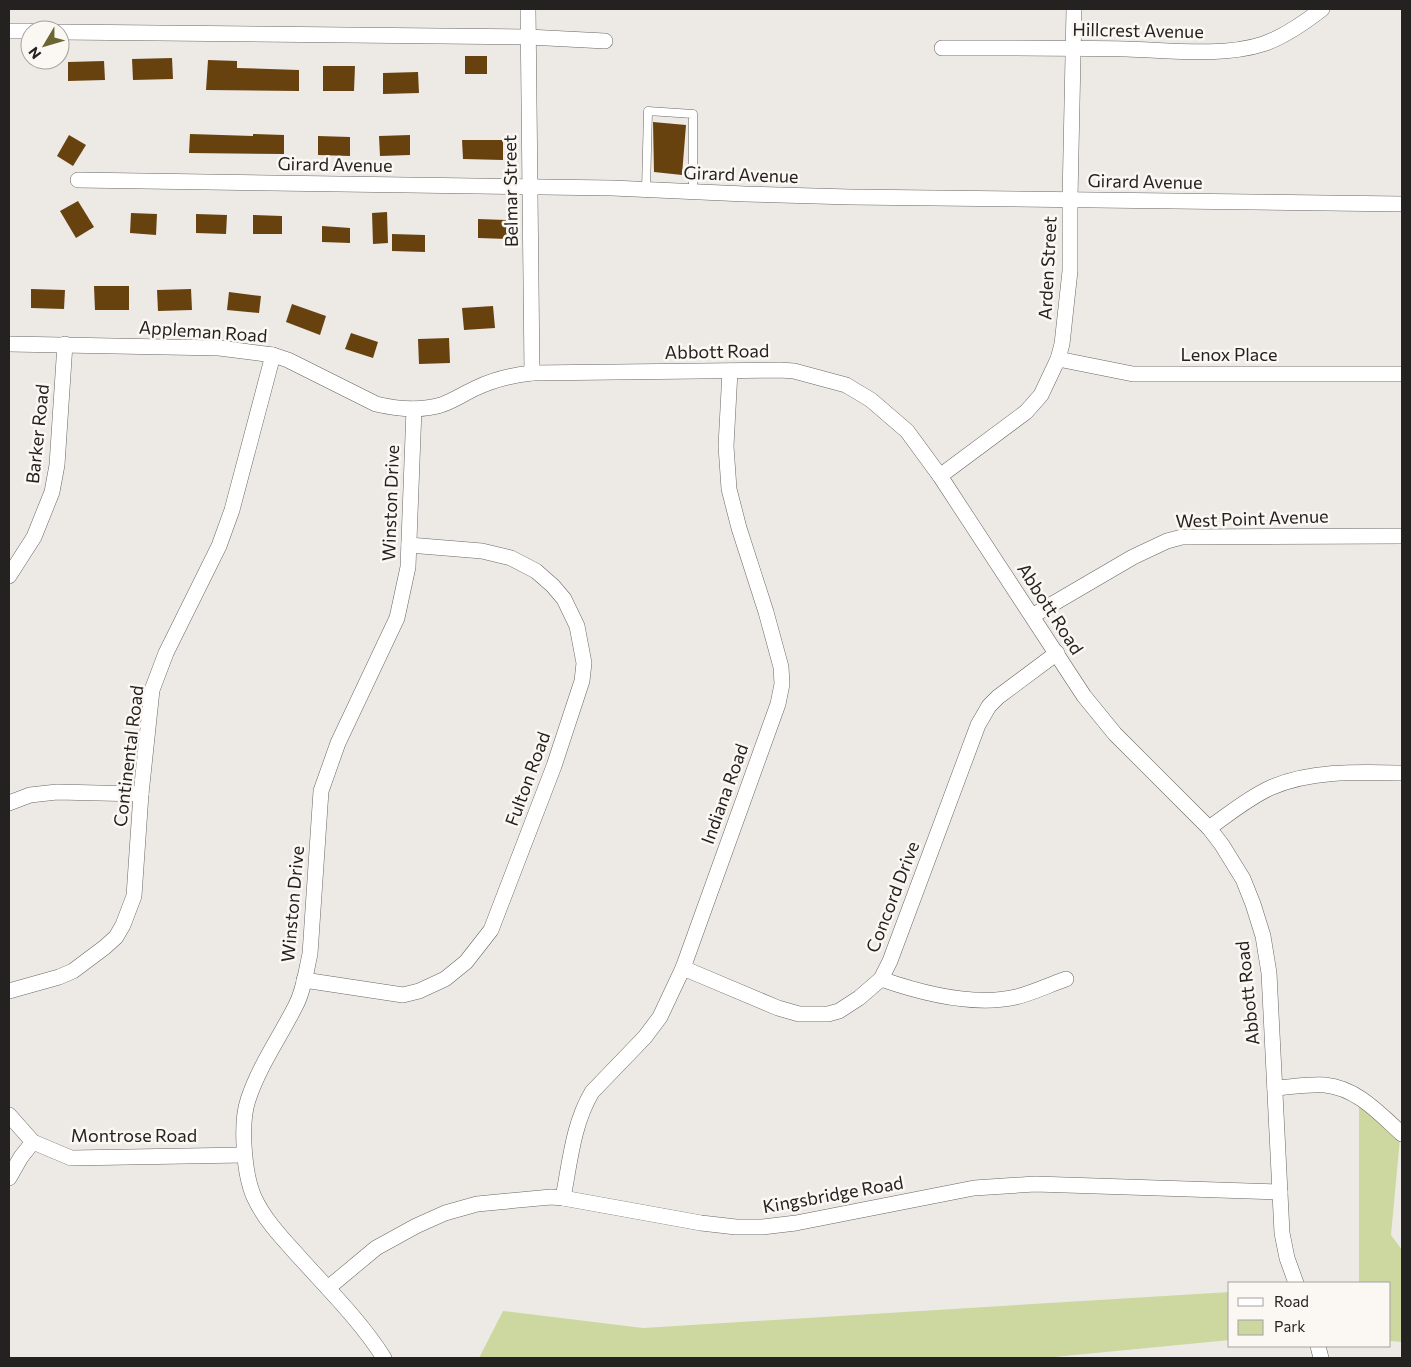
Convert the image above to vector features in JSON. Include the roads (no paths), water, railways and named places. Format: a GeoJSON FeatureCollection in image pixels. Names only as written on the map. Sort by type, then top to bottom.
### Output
{"type":"FeatureCollection","features":[{"type":"Feature","properties":{"kind":"street","name":"Belmar Street"},"geometry":{"type":"LineString","coordinates":[[528,9],[532,373]]}},
{"type":"Feature","properties":{"kind":"street","name":"Arden Street"},"geometry":{"type":"LineString","coordinates":[[940,476],[1026,412],[1042,395],[1058,359],[1062,344],[1070,272],[1074,9]]}},
{"type":"Feature","properties":{"kind":"street","name":"Hillcrest Avenue"},"geometry":{"type":"LineString","coordinates":[[942,48],[1217,51],[1247,48],[1263,44],[1288,32],[1322,9]]}},
{"type":"Feature","properties":{"kind":"street"},"geometry":{"type":"LineString","coordinates":[[70,32],[528,38],[605,41]]}},
{"type":"Feature","properties":{"kind":"street","name":"Girard Avenue"},"geometry":{"type":"LineString","coordinates":[[78,180],[646,190],[851,197],[1402,204]]}},
{"type":"Feature","properties":{"kind":"street","name":"Appleman Road"},"geometry":{"type":"LineString","coordinates":[[9,344],[219,348],[273,354],[376,404],[414,409]]}},
{"type":"Feature","properties":{"kind":"street","name":"Barker Road"},"geometry":{"type":"LineString","coordinates":[[9,576],[34,537],[52,492],[58,465],[65,344]]}},
{"type":"Feature","properties":{"kind":"street","name":"Continental Road"},"geometry":{"type":"LineString","coordinates":[[9,991],[59,978],[73,971],[116,937],[123,925],[134,896],[141,794],[152,690],[166,653],[219,546],[232,510],[273,354]]}},
{"type":"Feature","properties":{"kind":"street","name":"Lenox Place"},"geometry":{"type":"LineString","coordinates":[[1058,359],[1133,374],[1402,374]]}},
{"type":"Feature","properties":{"kind":"street","name":"Indiana Road"},"geometry":{"type":"LineString","coordinates":[[563,1198],[577,1125],[586,1103],[592,1092],[645,1037],[660,1017],[683,968],[778,704],[782,684],[781,667],[729,489],[726,446],[730,371]]}},
{"type":"Feature","properties":{"kind":"street","name":"Abbott Road"},"geometry":{"type":"LineString","coordinates":[[414,409],[442,405],[478,387],[518,374],[794,371],[846,385],[871,400],[908,431],[940,476],[1084,696],[1116,734],[1209,828],[1243,879],[1263,936],[1269,973],[1282,1232],[1287,1258],[1296,1282]]}},
{"type":"Feature","properties":{"kind":"street","name":"Winston Drive"},"geometry":{"type":"LineString","coordinates":[[384,1358],[347,1308],[270,1225],[254,1196],[244,1155],[244,1125],[247,1101],[264,1062],[297,1004],[310,954],[321,790],[338,743],[397,618],[408,567],[414,409]]}},
{"type":"Feature","properties":{"kind":"street","name":"West Point Avenue"},"geometry":{"type":"LineString","coordinates":[[1032,616],[1133,557],[1167,541],[1182,537],[1402,536]]}},
{"type":"Feature","properties":{"kind":"street","name":"Fulton Road"},"geometry":{"type":"LineString","coordinates":[[304,980],[403,995],[419,992],[445,979],[466,962],[490,930],[504,898],[554,766],[582,682],[584,663],[577,626],[564,599],[536,571],[512,558],[482,551],[409,545]]}},
{"type":"Feature","properties":{"kind":"street","name":"Concord Drive"},"geometry":{"type":"LineString","coordinates":[[683,968],[778,1008],[799,1014],[828,1014],[839,1011],[859,998],[881,979],[890,960],[978,725],[989,706],[998,696],[1056,653]]}},
{"type":"Feature","properties":{"kind":"street"},"geometry":{"type":"LineString","coordinates":[[1209,828],[1245,802],[1271,788],[1294,780],[1347,772],[1402,773]]}},
{"type":"Feature","properties":{"kind":"street"},"geometry":{"type":"LineString","coordinates":[[9,803],[30,795],[57,792],[141,794]]}},
{"type":"Feature","properties":{"kind":"street"},"geometry":{"type":"LineString","coordinates":[[881,979],[911,990],[943,996],[988,1000],[1016,997],[1066,979]]}},
{"type":"Feature","properties":{"kind":"street"},"geometry":{"type":"LineString","coordinates":[[1275,1088],[1324,1085],[1339,1088],[1352,1093],[1373,1108],[1402,1134]]}},
{"type":"Feature","properties":{"kind":"street","name":"Montrose Road"},"geometry":{"type":"LineString","coordinates":[[9,1115],[33,1142],[71,1158],[244,1155]]}},
{"type":"Feature","properties":{"kind":"street"},"geometry":{"type":"LineString","coordinates":[[9,1178],[21,1157],[33,1142]]}},
{"type":"Feature","properties":{"kind":"street","name":"Kingsbridge Road"},"geometry":{"type":"LineString","coordinates":[[328,1288],[376,1248],[416,1226],[445,1213],[477,1204],[550,1197],[563,1198],[701,1223],[736,1227],[762,1227],[796,1223],[974,1188],[1035,1184],[1280,1192]]}},
{"type":"Feature","properties":{"kind":"lane"},"geometry":{"type":"LineString","coordinates":[[646,190],[648,111],[693,114],[692,192]]}}]}
